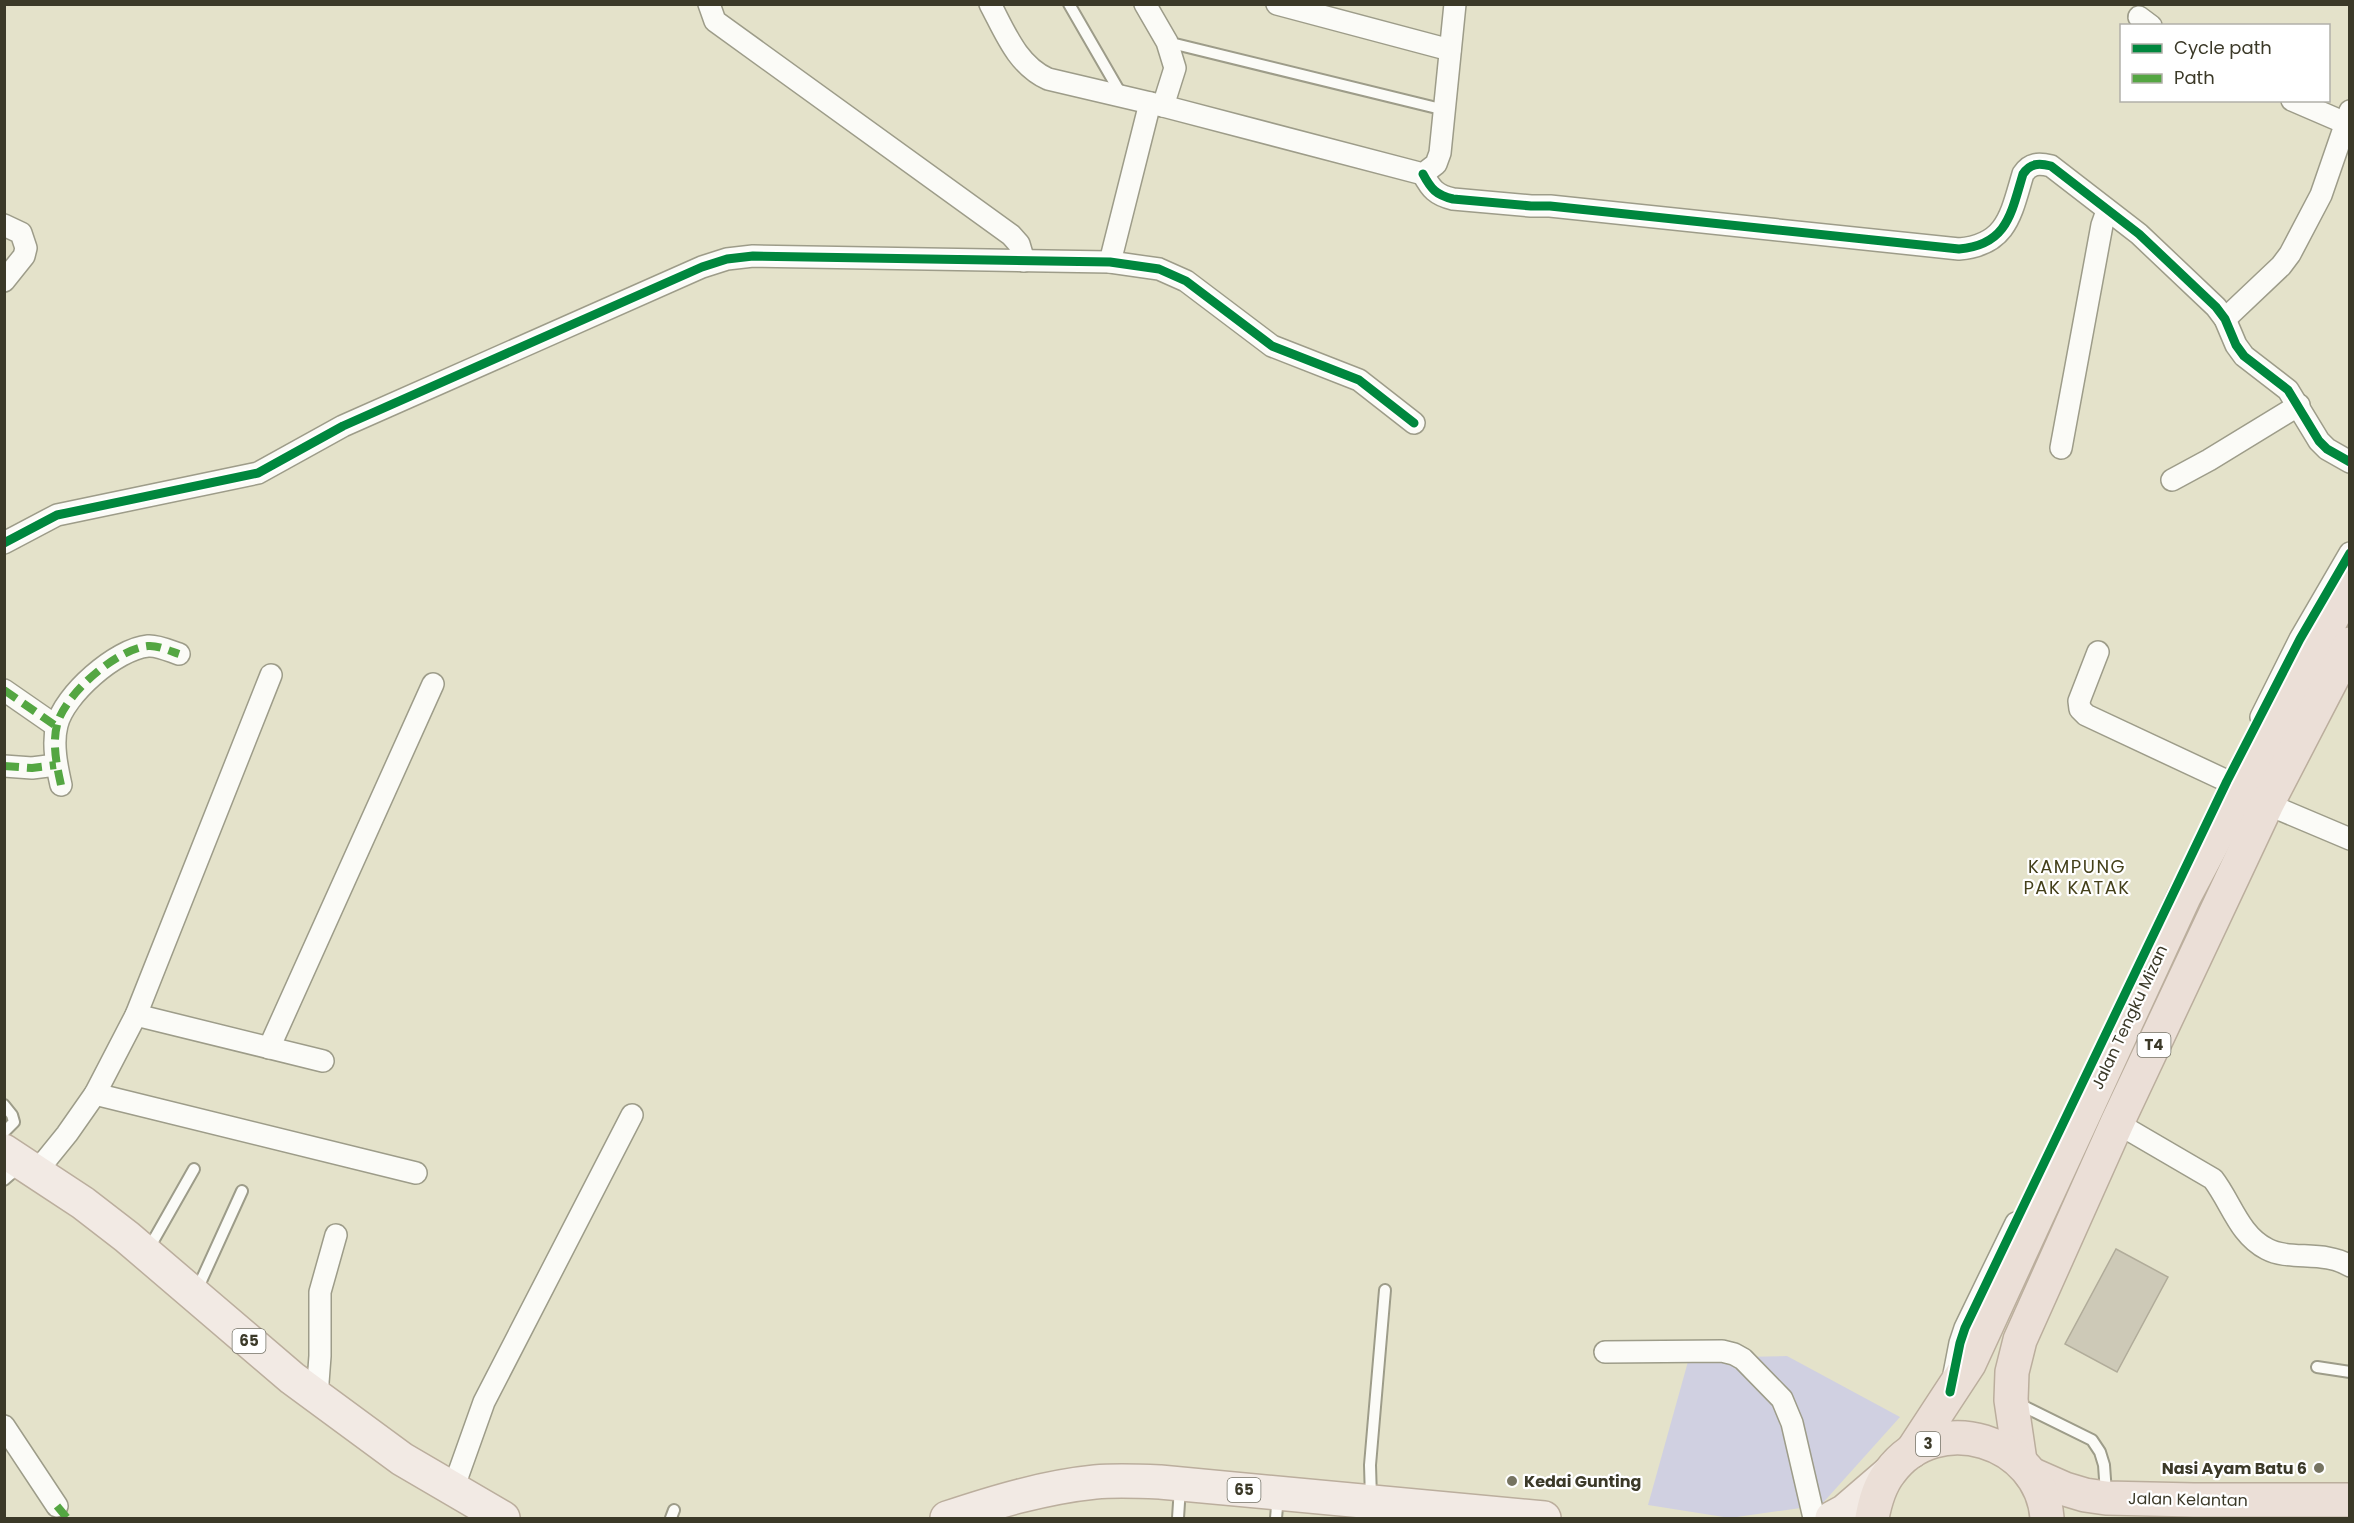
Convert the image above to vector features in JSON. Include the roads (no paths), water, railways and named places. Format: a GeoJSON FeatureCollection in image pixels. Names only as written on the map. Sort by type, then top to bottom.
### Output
{"type":"FeatureCollection","features":[{"type":"Feature","properties":{"kind":"highway","name":"Jalan Tengku Mizan"},"geometry":{"type":"LineString","coordinates":[[1912,1451],[1969,1364],[2184,897],[2349,584]]}},
{"type":"Feature","properties":{"kind":"highway","name":"Jalan Tengku Mizan"},"geometry":{"type":"LineString","coordinates":[[2026,1468],[2012,1400],[2012,1372],[2020,1340],[2117,1123],[2267,804],[2349,644]]}},
{"type":"Feature","properties":{"kind":"highway","name":"3"},"geometry":{"type":"LineString","coordinates":[[1872,1518],[1876,1497],[1888,1474],[1912,1451],[1939,1439],[1968,1437],[1996,1445],[2026,1468]]}},
{"type":"Feature","properties":{"kind":"highway","name":"Jalan Kelantan"},"geometry":{"type":"LineString","coordinates":[[2026,1468],[2065,1489],[2085,1495],[2194,1500],[2349,1500]]}},
{"type":"Feature","properties":{"kind":"highway"},"geometry":{"type":"LineString","coordinates":[[2026,1468],[2042,1494],[2047,1518]]}},
{"type":"Feature","properties":{"kind":"main road","name":"65"},"geometry":{"type":"LineString","coordinates":[[17,1166],[83,1203],[292,1378],[402,1459],[503,1518]]}},
{"type":"Feature","properties":{"kind":"main road"},"geometry":{"type":"LineString","coordinates":[[1832,1518],[1845,1511],[1888,1474]]}},
{"type":"Feature","properties":{"kind":"main road","name":"65"},"geometry":{"type":"LineString","coordinates":[[947,1518],[1001,1501],[1095,1482],[1180,1484],[1277,1506],[1371,1502],[1544,1518]]}},
{"type":"Feature","properties":{"kind":"street"},"geometry":{"type":"LineString","coordinates":[[709,4],[715,21],[1011,235],[1019,244],[1024,261]]}},
{"type":"Feature","properties":{"kind":"street"},"geometry":{"type":"LineString","coordinates":[[990,4],[1016,52],[1036,74],[1048,80],[1157,105],[1423,174],[1431,189],[1440,196],[1452,199],[1573,208],[1959,249],[1980,246],[1991,240],[2009,222],[2023,174],[2027,168],[2042,163],[2051,166],[2139,234],[2216,307],[2225,319],[2236,345],[2244,356],[2288,390],[2319,441],[2327,449],[2349,462]]}},
{"type":"Feature","properties":{"kind":"street"},"geometry":{"type":"LineString","coordinates":[[1110,262],[1157,105],[1175,68],[1167,42],[1145,4]]}},
{"type":"Feature","properties":{"kind":"street"},"geometry":{"type":"LineString","coordinates":[[1277,4],[1450,50]]}},
{"type":"Feature","properties":{"kind":"street"},"geometry":{"type":"LineString","coordinates":[[1423,174],[1436,164],[1440,153],[1455,4]]}},
{"type":"Feature","properties":{"kind":"street"},"geometry":{"type":"LineString","coordinates":[[2225,319],[2281,266],[2290,254],[2321,195],[2348,120],[2298,102]]}},
{"type":"Feature","properties":{"kind":"street"},"geometry":{"type":"LineString","coordinates":[[2061,448],[2102,225],[2107,211]]}},
{"type":"Feature","properties":{"kind":"street"},"geometry":{"type":"LineString","coordinates":[[4,225],[21,234],[26,248],[24,256],[4,281]]}},
{"type":"Feature","properties":{"kind":"street"},"geometry":{"type":"LineString","coordinates":[[4,543],[57,514],[258,473],[342,426],[702,267],[727,259],[753,256],[1110,262],[1159,269],[1186,281],[1272,346],[1359,380],[1414,423]]}},
{"type":"Feature","properties":{"kind":"street"},"geometry":{"type":"LineString","coordinates":[[2172,480],[2299,405]]}},
{"type":"Feature","properties":{"kind":"street"},"geometry":{"type":"LineString","coordinates":[[1950,1392],[1965,1328],[2227,781],[2300,639],[2349,553]]}},
{"type":"Feature","properties":{"kind":"street"},"geometry":{"type":"LineString","coordinates":[[4,766],[32,768],[58,775],[56,726],[66,706],[80,689],[104,666],[125,654],[148,646],[179,654]]}},
{"type":"Feature","properties":{"kind":"street"},"geometry":{"type":"LineString","coordinates":[[2098,652],[2079,701],[2080,709],[2086,715],[2227,781]]}},
{"type":"Feature","properties":{"kind":"street"},"geometry":{"type":"LineString","coordinates":[[17,1166],[67,1134],[95,1094],[136,1016],[271,675]]}},
{"type":"Feature","properties":{"kind":"street"},"geometry":{"type":"LineString","coordinates":[[269,1048],[433,684]]}},
{"type":"Feature","properties":{"kind":"street"},"geometry":{"type":"LineString","coordinates":[[4,690],[56,726]]}},
{"type":"Feature","properties":{"kind":"street"},"geometry":{"type":"LineString","coordinates":[[2267,804],[2349,838]]}},
{"type":"Feature","properties":{"kind":"street"},"geometry":{"type":"LineString","coordinates":[[136,1016],[323,1062]]}},
{"type":"Feature","properties":{"kind":"street"},"geometry":{"type":"LineString","coordinates":[[95,1094],[417,1173]]}},
{"type":"Feature","properties":{"kind":"street"},"geometry":{"type":"LineString","coordinates":[[453,1490],[484,1402],[632,1115]]}},
{"type":"Feature","properties":{"kind":"street"},"geometry":{"type":"LineString","coordinates":[[2117,1123],[2213,1179],[2223,1192],[2238,1223],[2267,1250],[2331,1258],[2349,1266]]}},
{"type":"Feature","properties":{"kind":"street"},"geometry":{"type":"LineString","coordinates":[[317,1396],[320,1356],[320,1292],[336,1235]]}},
{"type":"Feature","properties":{"kind":"street"},"geometry":{"type":"LineString","coordinates":[[1605,1352],[1722,1351],[1743,1359],[1775,1391],[1787,1410],[1814,1518]]}},
{"type":"Feature","properties":{"kind":"street"},"geometry":{"type":"LineString","coordinates":[[4,1426],[57,1506]]}},
{"type":"Feature","properties":{"kind":"lane"},"geometry":{"type":"LineString","coordinates":[[1069,4],[1122,97]]}},
{"type":"Feature","properties":{"kind":"lane"},"geometry":{"type":"LineString","coordinates":[[1167,42],[1445,110]]}},
{"type":"Feature","properties":{"kind":"lane"},"geometry":{"type":"LineString","coordinates":[[4,1105],[12,1115],[14,1122],[4,1131]]}},
{"type":"Feature","properties":{"kind":"lane"},"geometry":{"type":"LineString","coordinates":[[146,1254],[194,1169]]}},
{"type":"Feature","properties":{"kind":"lane"},"geometry":{"type":"LineString","coordinates":[[194,1294],[242,1191]]}},
{"type":"Feature","properties":{"kind":"lane"},"geometry":{"type":"LineString","coordinates":[[1371,1502],[1370,1465],[1385,1290]]}},
{"type":"Feature","properties":{"kind":"lane"},"geometry":{"type":"LineString","coordinates":[[2317,1367],[2349,1372]]}},
{"type":"Feature","properties":{"kind":"lane"},"geometry":{"type":"LineString","coordinates":[[2012,1400],[2092,1440],[2100,1452],[2104,1465],[2106,1497]]}},
{"type":"Feature","properties":{"kind":"lane"},"geometry":{"type":"LineString","coordinates":[[1178,1518],[1180,1484]]}},
{"type":"Feature","properties":{"kind":"place","name":"Nasi Ayam Batu 6"},"geometry":{"type":"Point","coordinates":[2319,1468]}},
{"type":"Feature","properties":{"kind":"place","name":"Kedai Gunting"},"geometry":{"type":"Point","coordinates":[1512,1481]}},
{"type":"Feature","properties":{"kind":"district","name":"KAMPUNG PAK KATAK"},"geometry":{"type":"Point","coordinates":[2077,877]}}]}
